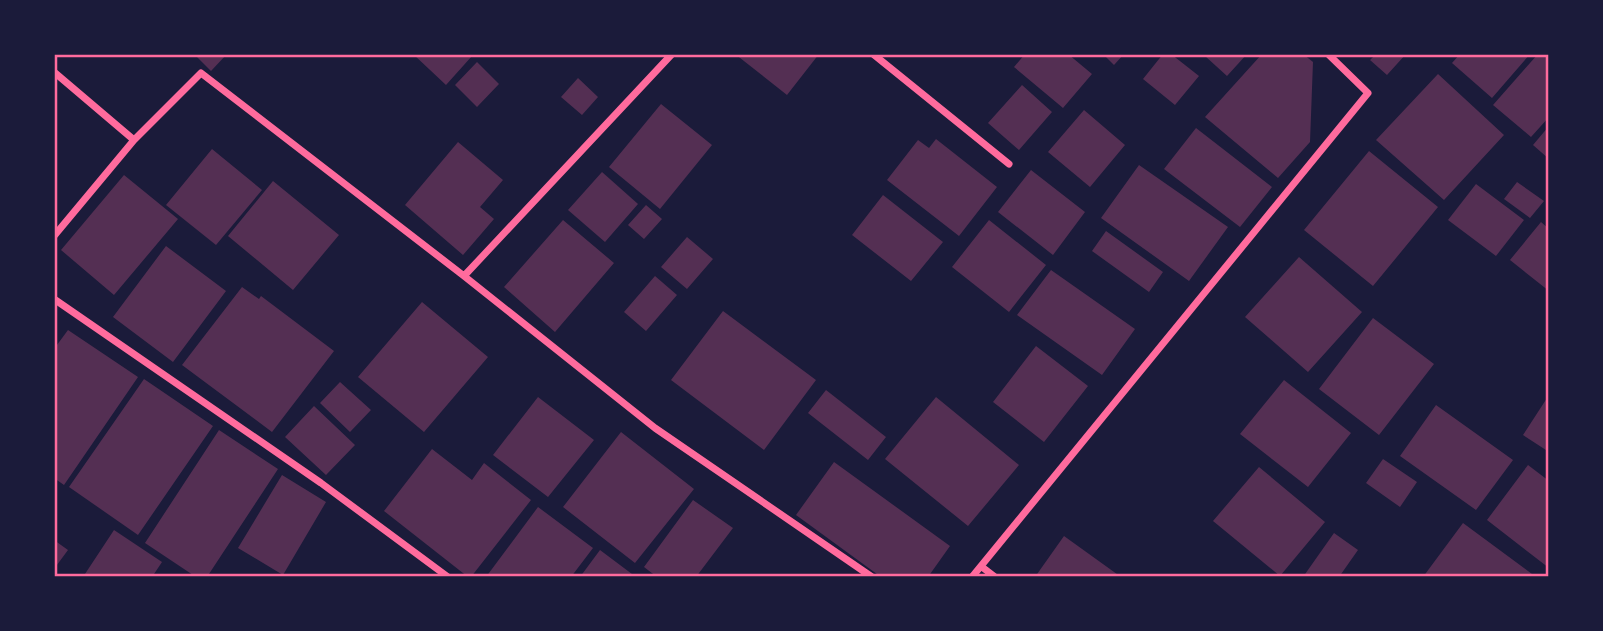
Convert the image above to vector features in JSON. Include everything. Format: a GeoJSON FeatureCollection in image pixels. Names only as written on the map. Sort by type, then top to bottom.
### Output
{"type":"FeatureCollection","features":[{"type":"Feature","properties":{"kind":"street"},"geometry":{"type":"LineString","coordinates":[[464,276],[672,54]]}},
{"type":"Feature","properties":{"kind":"street"},"geometry":{"type":"LineString","coordinates":[[873,54],[1009,164]]}},
{"type":"Feature","properties":{"kind":"street"},"geometry":{"type":"LineString","coordinates":[[972,577],[1368,93],[1328,54]]}},
{"type":"Feature","properties":{"kind":"street"},"geometry":{"type":"LineString","coordinates":[[54,72],[134,140]]}},
{"type":"Feature","properties":{"kind":"street"},"geometry":{"type":"LineString","coordinates":[[54,236],[134,140],[201,73],[655,428],[872,577]]}},
{"type":"Feature","properties":{"kind":"street"},"geometry":{"type":"LineString","coordinates":[[54,299],[321,483],[448,577]]}},
{"type":"Feature","properties":{"kind":"street"},"geometry":{"type":"LineString","coordinates":[[982,567],[995,577]]}},
{"type":"Feature","properties":{"kind":"building"},"geometry":{"type":"Polygon","coordinates":[[[199,54],[227,54],[211,71],[197,57],[199,54]]]}},
{"type":"Feature","properties":{"kind":"building"},"geometry":{"type":"Polygon","coordinates":[[[413,54],[470,54],[472,56],[446,85],[413,54]]]}},
{"type":"Feature","properties":{"kind":"building"},"geometry":{"type":"Polygon","coordinates":[[[735,54],[819,54],[787,95],[735,54]]]}},
{"type":"Feature","properties":{"kind":"building"},"geometry":{"type":"Polygon","coordinates":[[[1025,54],[1068,54],[1092,74],[1063,108],[1014,67],[1025,54]]]}},
{"type":"Feature","properties":{"kind":"building"},"geometry":{"type":"Polygon","coordinates":[[[1103,54],[1124,54],[1114,65],[1103,54]]]}},
{"type":"Feature","properties":{"kind":"building"},"geometry":{"type":"Polygon","coordinates":[[[1163,54],[1171,54],[1199,76],[1175,105],[1143,79],[1163,54]]]}},
{"type":"Feature","properties":{"kind":"building"},"geometry":{"type":"Polygon","coordinates":[[[1247,54],[1227,76],[1205,56],[1247,54]]]}},
{"type":"Feature","properties":{"kind":"building"},"geometry":{"type":"Polygon","coordinates":[[[1262,54],[1303,54],[1313,62],[1310,142],[1278,178],[1205,117],[1262,54]]]}},
{"type":"Feature","properties":{"kind":"building"},"geometry":{"type":"Polygon","coordinates":[[[1376,54],[1406,54],[1387,75],[1370,60],[1376,54]]]}},
{"type":"Feature","properties":{"kind":"building"},"geometry":{"type":"Polygon","coordinates":[[[1460,54],[1530,54],[1492,98],[1452,63],[1460,54]]]}},
{"type":"Feature","properties":{"kind":"building"},"geometry":{"type":"Polygon","coordinates":[[[1538,54],[1549,55],[1549,117],[1531,137],[1493,105],[1538,54]]]}},
{"type":"Feature","properties":{"kind":"building"},"geometry":{"type":"Polygon","coordinates":[[[477,62],[499,84],[477,107],[455,85],[477,62]]]}},
{"type":"Feature","properties":{"kind":"building"},"geometry":{"type":"Polygon","coordinates":[[[1438,74],[1504,135],[1444,200],[1376,140],[1438,74]]]}},
{"type":"Feature","properties":{"kind":"building"},"geometry":{"type":"Polygon","coordinates":[[[578,78],[598,97],[582,115],[561,97],[578,78]]]}},
{"type":"Feature","properties":{"kind":"building"},"geometry":{"type":"Polygon","coordinates":[[[1022,85],[1052,112],[1019,150],[988,123],[1022,85]]]}},
{"type":"Feature","properties":{"kind":"building"},"geometry":{"type":"Polygon","coordinates":[[[661,104],[712,145],[660,209],[609,167],[661,104]]]}},
{"type":"Feature","properties":{"kind":"building"},"geometry":{"type":"Polygon","coordinates":[[[1084,110],[1125,145],[1090,187],[1048,152],[1084,110]]]}},
{"type":"Feature","properties":{"kind":"building"},"geometry":{"type":"Polygon","coordinates":[[[1549,126],[1549,159],[1533,145],[1549,126]]]}},
{"type":"Feature","properties":{"kind":"building"},"geometry":{"type":"Polygon","coordinates":[[[1196,128],[1272,187],[1240,227],[1164,169],[1196,128]]]}},
{"type":"Feature","properties":{"kind":"building"},"geometry":{"type":"Polygon","coordinates":[[[936,139],[997,187],[959,236],[887,180],[918,140],[929,148],[936,139]]]}},
{"type":"Feature","properties":{"kind":"building"},"geometry":{"type":"Polygon","coordinates":[[[458,142],[503,180],[480,207],[494,219],[463,255],[405,205],[458,142]]]}},
{"type":"Feature","properties":{"kind":"building"},"geometry":{"type":"Polygon","coordinates":[[[212,149],[262,190],[216,245],[166,205],[212,149]]]}},
{"type":"Feature","properties":{"kind":"building"},"geometry":{"type":"Polygon","coordinates":[[[1369,151],[1438,207],[1373,286],[1304,230],[1369,151]]]}},
{"type":"Feature","properties":{"kind":"building"},"geometry":{"type":"Polygon","coordinates":[[[1139,165],[1228,227],[1189,281],[1101,218],[1139,165]]]}},
{"type":"Feature","properties":{"kind":"building"},"geometry":{"type":"Polygon","coordinates":[[[1031,170],[1085,212],[1053,255],[998,212],[1031,170]]]}},
{"type":"Feature","properties":{"kind":"building"},"geometry":{"type":"Polygon","coordinates":[[[602,172],[638,204],[605,242],[568,210],[602,172]]]}},
{"type":"Feature","properties":{"kind":"building"},"geometry":{"type":"Polygon","coordinates":[[[124,175],[178,219],[114,295],[61,250],[124,175]]]}},
{"type":"Feature","properties":{"kind":"building"},"geometry":{"type":"Polygon","coordinates":[[[273,181],[339,235],[293,290],[228,236],[273,181]]]}},
{"type":"Feature","properties":{"kind":"building"},"geometry":{"type":"Polygon","coordinates":[[[1517,182],[1544,201],[1530,218],[1504,199],[1517,182]]]}},
{"type":"Feature","properties":{"kind":"building"},"geometry":{"type":"Polygon","coordinates":[[[1476,184],[1524,220],[1496,256],[1448,220],[1476,184]]]}},
{"type":"Feature","properties":{"kind":"building"},"geometry":{"type":"Polygon","coordinates":[[[883,195],[943,242],[911,281],[852,235],[883,195]]]}},
{"type":"Feature","properties":{"kind":"building"},"geometry":{"type":"Polygon","coordinates":[[[646,205],[662,219],[644,239],[628,225],[646,205]]]}},
{"type":"Feature","properties":{"kind":"building"},"geometry":{"type":"Polygon","coordinates":[[[563,220],[614,263],[555,332],[504,287],[563,220]]]}},
{"type":"Feature","properties":{"kind":"building"},"geometry":{"type":"Polygon","coordinates":[[[989,220],[1046,265],[1009,312],[952,267],[989,220]]]}},
{"type":"Feature","properties":{"kind":"building"},"geometry":{"type":"Polygon","coordinates":[[[1541,222],[1549,229],[1549,291],[1510,260],[1541,222]]]}},
{"type":"Feature","properties":{"kind":"building"},"geometry":{"type":"Polygon","coordinates":[[[1106,231],[1163,272],[1149,292],[1092,251],[1106,231]]]}},
{"type":"Feature","properties":{"kind":"building"},"geometry":{"type":"Polygon","coordinates":[[[687,237],[713,259],[687,289],[661,267],[687,237]]]}},
{"type":"Feature","properties":{"kind":"building"},"geometry":{"type":"Polygon","coordinates":[[[166,246],[226,291],[173,362],[113,317],[166,246]]]}},
{"type":"Feature","properties":{"kind":"building"},"geometry":{"type":"Polygon","coordinates":[[[1299,257],[1362,312],[1308,372],[1245,317],[1299,257]]]}},
{"type":"Feature","properties":{"kind":"building"},"geometry":{"type":"Polygon","coordinates":[[[1051,270],[1135,329],[1102,375],[1017,315],[1051,270]]]}},
{"type":"Feature","properties":{"kind":"building"},"geometry":{"type":"Polygon","coordinates":[[[655,276],[677,295],[646,331],[624,312],[655,276]]]}},
{"type":"Feature","properties":{"kind":"building"},"geometry":{"type":"Polygon","coordinates":[[[242,287],[259,299],[261,296],[334,351],[272,432],[182,365],[242,287]]]}},
{"type":"Feature","properties":{"kind":"building"},"geometry":{"type":"Polygon","coordinates":[[[422,302],[488,357],[424,432],[358,377],[422,302]]]}},
{"type":"Feature","properties":{"kind":"building"},"geometry":{"type":"Polygon","coordinates":[[[723,311],[816,380],[764,450],[671,380],[723,311]]]}},
{"type":"Feature","properties":{"kind":"building"},"geometry":{"type":"Polygon","coordinates":[[[1373,318],[1434,364],[1379,435],[1319,389],[1373,318]]]}},
{"type":"Feature","properties":{"kind":"building"},"geometry":{"type":"Polygon","coordinates":[[[68,330],[138,377],[64,485],[54,478],[54,349],[68,330]]]}},
{"type":"Feature","properties":{"kind":"building"},"geometry":{"type":"Polygon","coordinates":[[[1036,346],[1088,386],[1044,442],[993,402],[1036,346]]]}},
{"type":"Feature","properties":{"kind":"building"},"geometry":{"type":"Polygon","coordinates":[[[144,379],[213,426],[138,535],[69,487],[144,379]]]}},
{"type":"Feature","properties":{"kind":"building"},"geometry":{"type":"Polygon","coordinates":[[[1284,380],[1351,433],[1308,487],[1240,434],[1284,380]]]}},
{"type":"Feature","properties":{"kind":"building"},"geometry":{"type":"Polygon","coordinates":[[[340,382],[371,410],[350,432],[320,403],[340,382]]]}},
{"type":"Feature","properties":{"kind":"building"},"geometry":{"type":"Polygon","coordinates":[[[826,390],[886,437],[868,460],[808,413],[826,390]]]}},
{"type":"Feature","properties":{"kind":"building"},"geometry":{"type":"Polygon","coordinates":[[[1549,395],[1549,452],[1523,435],[1549,395]]]}},
{"type":"Feature","properties":{"kind":"building"},"geometry":{"type":"Polygon","coordinates":[[[538,397],[594,440],[548,497],[493,455],[538,397]]]}},
{"type":"Feature","properties":{"kind":"building"},"geometry":{"type":"Polygon","coordinates":[[[936,397],[1019,465],[968,526],[885,459],[936,397]]]}},
{"type":"Feature","properties":{"kind":"building"},"geometry":{"type":"Polygon","coordinates":[[[1436,405],[1513,460],[1476,510],[1400,456],[1436,405]]]}},
{"type":"Feature","properties":{"kind":"building"},"geometry":{"type":"Polygon","coordinates":[[[314,406],[355,445],[326,475],[285,437],[314,406]]]}},
{"type":"Feature","properties":{"kind":"building"},"geometry":{"type":"Polygon","coordinates":[[[219,430],[278,469],[207,577],[196,577],[145,543],[219,430]]]}},
{"type":"Feature","properties":{"kind":"building"},"geometry":{"type":"Polygon","coordinates":[[[621,432],[694,489],[635,563],[563,507],[621,432]]]}},
{"type":"Feature","properties":{"kind":"building"},"geometry":{"type":"Polygon","coordinates":[[[432,449],[472,480],[484,463],[531,500],[471,577],[384,511],[432,449]]]}},
{"type":"Feature","properties":{"kind":"building"},"geometry":{"type":"Polygon","coordinates":[[[1383,459],[1417,482],[1400,507],[1366,483],[1383,459]]]}},
{"type":"Feature","properties":{"kind":"building"},"geometry":{"type":"Polygon","coordinates":[[[834,462],[950,546],[928,577],[881,577],[796,515],[834,462]]]}},
{"type":"Feature","properties":{"kind":"building"},"geometry":{"type":"Polygon","coordinates":[[[1528,465],[1549,481],[1549,568],[1487,520],[1528,465]]]}},
{"type":"Feature","properties":{"kind":"building"},"geometry":{"type":"Polygon","coordinates":[[[1259,467],[1325,522],[1280,576],[1213,521],[1259,467]]]}},
{"type":"Feature","properties":{"kind":"building"},"geometry":{"type":"Polygon","coordinates":[[[282,475],[326,502],[283,575],[238,548],[282,475]]]}},
{"type":"Feature","properties":{"kind":"building"},"geometry":{"type":"Polygon","coordinates":[[[693,500],[733,528],[696,577],[657,577],[644,567],[693,500]]]}},
{"type":"Feature","properties":{"kind":"building"},"geometry":{"type":"Polygon","coordinates":[[[538,507],[593,548],[571,577],[486,577],[538,507]]]}},
{"type":"Feature","properties":{"kind":"building"},"geometry":{"type":"Polygon","coordinates":[[[1463,523],[1536,577],[1423,577],[1463,523]]]}},
{"type":"Feature","properties":{"kind":"building"},"geometry":{"type":"Polygon","coordinates":[[[114,530],[162,562],[152,577],[83,577],[114,530]]]}},
{"type":"Feature","properties":{"kind":"building"},"geometry":{"type":"Polygon","coordinates":[[[1334,533],[1358,550],[1339,577],[1303,577],[1334,533]]]}},
{"type":"Feature","properties":{"kind":"building"},"geometry":{"type":"Polygon","coordinates":[[[1064,536],[1121,577],[1035,577],[1064,536]]]}},
{"type":"Feature","properties":{"kind":"building"},"geometry":{"type":"Polygon","coordinates":[[[54,540],[68,550],[54,569],[54,540]]]}},
{"type":"Feature","properties":{"kind":"building"},"geometry":{"type":"Polygon","coordinates":[[[600,550],[636,577],[580,577],[600,550]]]}}]}
